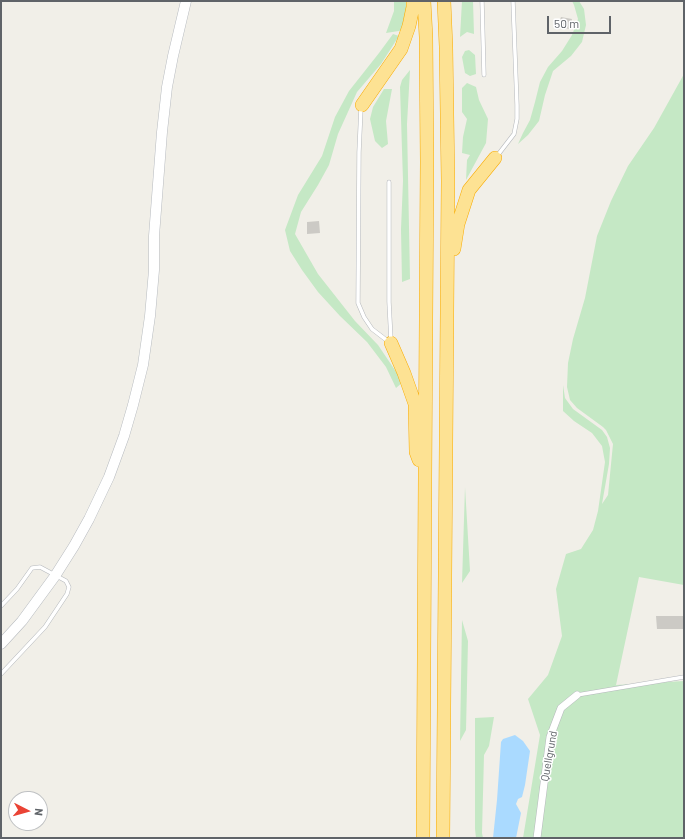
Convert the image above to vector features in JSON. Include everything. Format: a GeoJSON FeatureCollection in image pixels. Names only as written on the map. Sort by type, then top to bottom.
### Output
{"type":"FeatureCollection","features":[{"type":"Feature","properties":{"kind":"highway"},"geometry":{"type":"LineString","coordinates":[[362,105],[401,49],[409,26],[413,1]]}},
{"type":"Feature","properties":{"kind":"highway"},"geometry":{"type":"LineString","coordinates":[[423,838],[427,162],[426,37],[424,1]]}},
{"type":"Feature","properties":{"kind":"highway"},"geometry":{"type":"LineString","coordinates":[[443,838],[448,181],[444,1]]}},
{"type":"Feature","properties":{"kind":"highway"},"geometry":{"type":"LineString","coordinates":[[447,288],[458,224],[469,190],[495,158]]}},
{"type":"Feature","properties":{"kind":"highway"},"geometry":{"type":"LineString","coordinates":[[391,343],[415,404],[416,452],[425,477]]}},
{"type":"Feature","properties":{"kind":"main road"},"geometry":{"type":"LineString","coordinates":[[1,644],[22,620],[56,576],[89,519],[109,477],[124,436],[133,405],[143,365],[150,316],[154,278],[154,236],[167,88],[186,1]]}},
{"type":"Feature","properties":{"kind":"street","name":"Quellgrund"},"geometry":{"type":"LineString","coordinates":[[537,838],[550,737],[561,708],[577,695]]}},
{"type":"Feature","properties":{"kind":"lane"},"geometry":{"type":"LineString","coordinates":[[482,1],[484,75]]}},
{"type":"Feature","properties":{"kind":"lane"},"geometry":{"type":"LineString","coordinates":[[495,158],[514,134],[517,118],[513,1]]}},
{"type":"Feature","properties":{"kind":"lane"},"geometry":{"type":"LineString","coordinates":[[362,105],[359,152],[358,303],[364,317],[372,329],[391,343]]}},
{"type":"Feature","properties":{"kind":"lane"},"geometry":{"type":"LineString","coordinates":[[390,182],[389,302],[391,343]]}},
{"type":"Feature","properties":{"kind":"lane"},"geometry":{"type":"LineString","coordinates":[[1,606],[17,589],[32,568],[40,567],[66,581],[70,587],[45,627],[1,674]]}},
{"type":"Feature","properties":{"kind":"lane","name":"Quellgrund"},"geometry":{"type":"LineString","coordinates":[[577,695],[684,677]]}},
{"type":"Feature","properties":{"kind":"green space"},"geometry":{"type":"Polygon","coordinates":[[[394,1],[410,1],[405,30],[386,33],[394,11],[394,1]]]}},
{"type":"Feature","properties":{"kind":"green space"},"geometry":{"type":"Polygon","coordinates":[[[462,1],[473,1],[474,34],[467,32],[460,37],[462,1]]]}},
{"type":"Feature","properties":{"kind":"green space"},"geometry":{"type":"Polygon","coordinates":[[[572,1],[579,1],[584,9],[586,25],[582,42],[571,56],[553,71],[545,95],[539,121],[528,135],[518,144],[530,120],[540,82],[548,67],[562,51],[572,35],[578,19],[572,1]]]}},
{"type":"Feature","properties":{"kind":"green space"},"geometry":{"type":"Polygon","coordinates":[[[393,34],[399,36],[381,64],[357,92],[338,134],[329,165],[301,212],[295,234],[318,274],[355,321],[378,345],[403,382],[396,388],[386,367],[367,342],[318,292],[302,270],[290,251],[285,230],[298,195],[322,156],[335,117],[349,91],[393,34]]]}},
{"type":"Feature","properties":{"kind":"green space"},"geometry":{"type":"Polygon","coordinates":[[[469,50],[475,55],[476,74],[470,76],[465,73],[462,57],[465,51],[469,50]]]}},
{"type":"Feature","properties":{"kind":"green space"},"geometry":{"type":"Polygon","coordinates":[[[410,70],[407,124],[410,279],[402,282],[401,229],[403,181],[400,87],[402,80],[410,70]]]}},
{"type":"Feature","properties":{"kind":"green space"},"geometry":{"type":"Polygon","coordinates":[[[684,74],[684,585],[639,577],[616,685],[684,681],[684,838],[523,838],[540,735],[528,699],[548,675],[562,636],[556,589],[566,554],[581,549],[593,530],[598,511],[605,462],[602,446],[592,433],[574,421],[563,411],[563,385],[565,398],[573,409],[602,430],[607,437],[610,448],[609,464],[602,504],[608,495],[613,444],[606,430],[577,408],[570,400],[567,387],[568,363],[573,339],[585,298],[597,236],[611,201],[628,166],[654,128],[684,74]]]}},
{"type":"Feature","properties":{"kind":"green space"},"geometry":{"type":"Polygon","coordinates":[[[467,83],[476,87],[479,100],[488,119],[486,143],[466,180],[467,160],[470,155],[462,153],[463,137],[467,119],[462,112],[462,88],[467,83]]]}},
{"type":"Feature","properties":{"kind":"green space"},"geometry":{"type":"Polygon","coordinates":[[[384,89],[392,89],[386,121],[388,144],[382,148],[375,141],[370,119],[373,107],[384,89]]]}},
{"type":"Feature","properties":{"kind":"green space"},"geometry":{"type":"Polygon","coordinates":[[[465,487],[470,571],[462,583],[465,487]]]}},
{"type":"Feature","properties":{"kind":"green space"},"geometry":{"type":"Polygon","coordinates":[[[462,620],[468,641],[466,730],[460,741],[462,620]]]}},
{"type":"Feature","properties":{"kind":"green space"},"geometry":{"type":"Polygon","coordinates":[[[494,717],[489,746],[484,755],[483,838],[476,838],[475,718],[494,717]]]}},
{"type":"Feature","properties":{"kind":"water"},"geometry":{"type":"Polygon","coordinates":[[[515,735],[523,741],[530,751],[522,797],[518,799],[516,804],[521,813],[516,838],[493,838],[501,742],[503,739],[515,735]]]}},
{"type":"Feature","properties":{"kind":"building"},"geometry":{"type":"Polygon","coordinates":[[[561,17],[572,19],[569,29],[558,26],[561,17]]]}},
{"type":"Feature","properties":{"kind":"building"},"geometry":{"type":"Polygon","coordinates":[[[319,221],[320,233],[307,234],[307,222],[319,221]]]}},
{"type":"Feature","properties":{"kind":"building"},"geometry":{"type":"Polygon","coordinates":[[[656,616],[684,616],[684,629],[657,629],[656,616]]]}}]}
